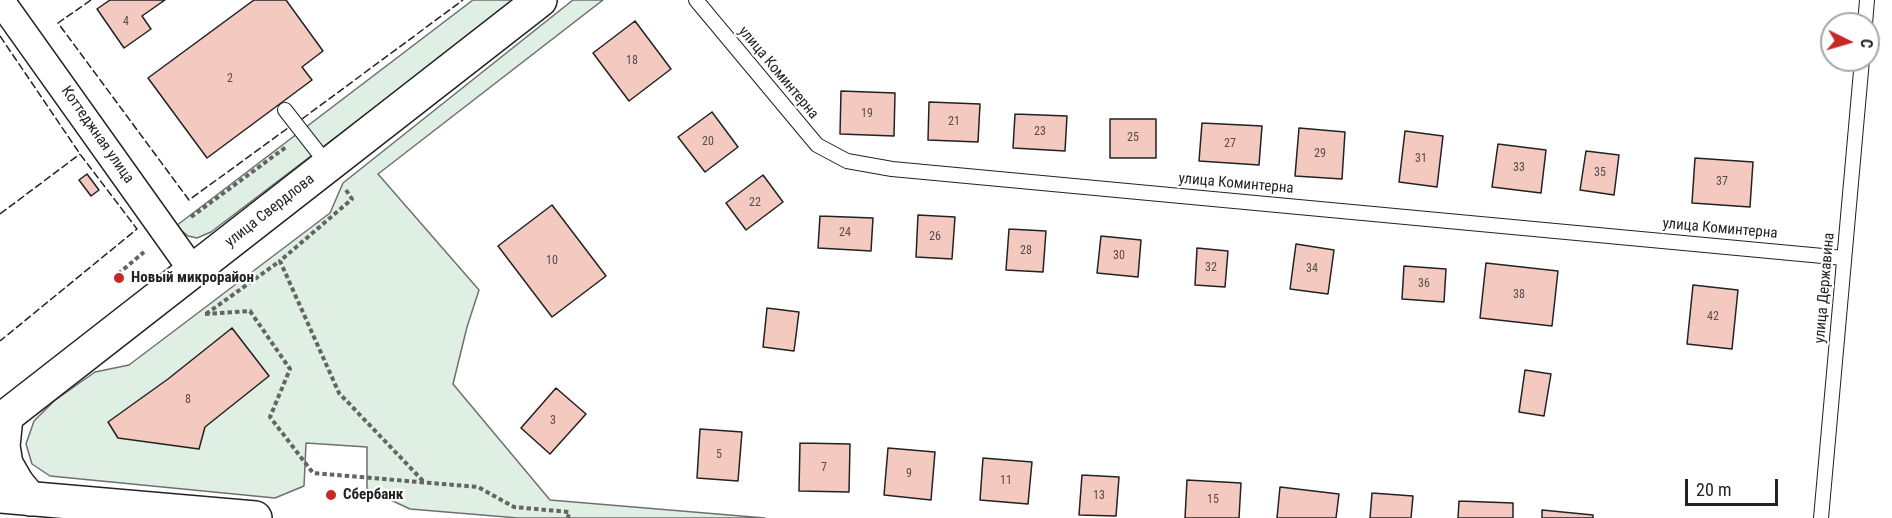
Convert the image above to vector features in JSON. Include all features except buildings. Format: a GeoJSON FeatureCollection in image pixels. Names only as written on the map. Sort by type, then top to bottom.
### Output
{"type":"FeatureCollection","features":[{"type":"Feature","properties":{"kind":"street","name":"Коттеджная улица"},"geometry":{"type":"LineString","coordinates":[[0,0],[193,271]]}},
{"type":"Feature","properties":{"kind":"street","name":"улица Свердлова"},"geometry":{"type":"LineString","coordinates":[[3,419],[540,0]]}},
{"type":"Feature","properties":{"kind":"street"},"geometry":{"type":"LineString","coordinates":[[3,419],[3,446],[6,464],[17,483],[15,497],[255,518]]}},
{"type":"Feature","properties":{"kind":"lane","name":"улица Коминтерна"},"geometry":{"type":"LineString","coordinates":[[696,0],[817,145],[847,161],[892,169],[1844,258]]}},
{"type":"Feature","properties":{"kind":"lane","name":"улица Державина"},"geometry":{"type":"LineString","coordinates":[[1821,518],[1861,72]]}},
{"type":"Feature","properties":{"kind":"lane"},"geometry":{"type":"LineString","coordinates":[[285,110],[328,165]]}},
{"type":"Feature","properties":{"kind":"path"},"geometry":{"type":"LineString","coordinates":[[118,273],[304,134]]}},
{"type":"Feature","properties":{"kind":"path"},"geometry":{"type":"LineString","coordinates":[[328,165],[352,199],[280,261],[205,314],[250,311],[290,369],[270,417],[313,473],[478,487],[514,507],[569,512],[568,518]]}},
{"type":"Feature","properties":{"kind":"path"},"geometry":{"type":"LineString","coordinates":[[280,261],[339,393],[424,482]]}},
{"type":"Feature","properties":{"kind":"green space"},"geometry":{"type":"Polygon","coordinates":[[[473,0],[516,0],[211,232],[197,238],[188,236],[176,226],[473,0]]]}},
{"type":"Feature","properties":{"kind":"green space"},"geometry":{"type":"Polygon","coordinates":[[[573,0],[603,0],[378,174],[479,290],[453,384],[550,500],[765,518],[518,518],[410,509],[367,489],[367,447],[306,443],[304,486],[275,498],[50,476],[32,464],[26,444],[34,421],[54,401],[95,372],[129,365],[330,213],[343,183],[573,0]]]}},
{"type":"Feature","properties":{"kind":"fence"},"geometry":{"type":"LineString","coordinates":[[91,0],[58,23],[189,200],[288,128]]}},
{"type":"Feature","properties":{"kind":"fence"},"geometry":{"type":"LineString","coordinates":[[302,119],[463,0]]}},
{"type":"Feature","properties":{"kind":"fence"},"geometry":{"type":"LineString","coordinates":[[0,36],[80,154],[137,229],[0,341]]}},
{"type":"Feature","properties":{"kind":"fence"},"geometry":{"type":"LineString","coordinates":[[0,214],[80,154]]}},
{"type":"Feature","properties":{"kind":"place","name":"Новый микрорайон"},"geometry":{"type":"Point","coordinates":[119,278]}},
{"type":"Feature","properties":{"kind":"place","name":"Сбербанк"},"geometry":{"type":"Point","coordinates":[331,495]}}]}
